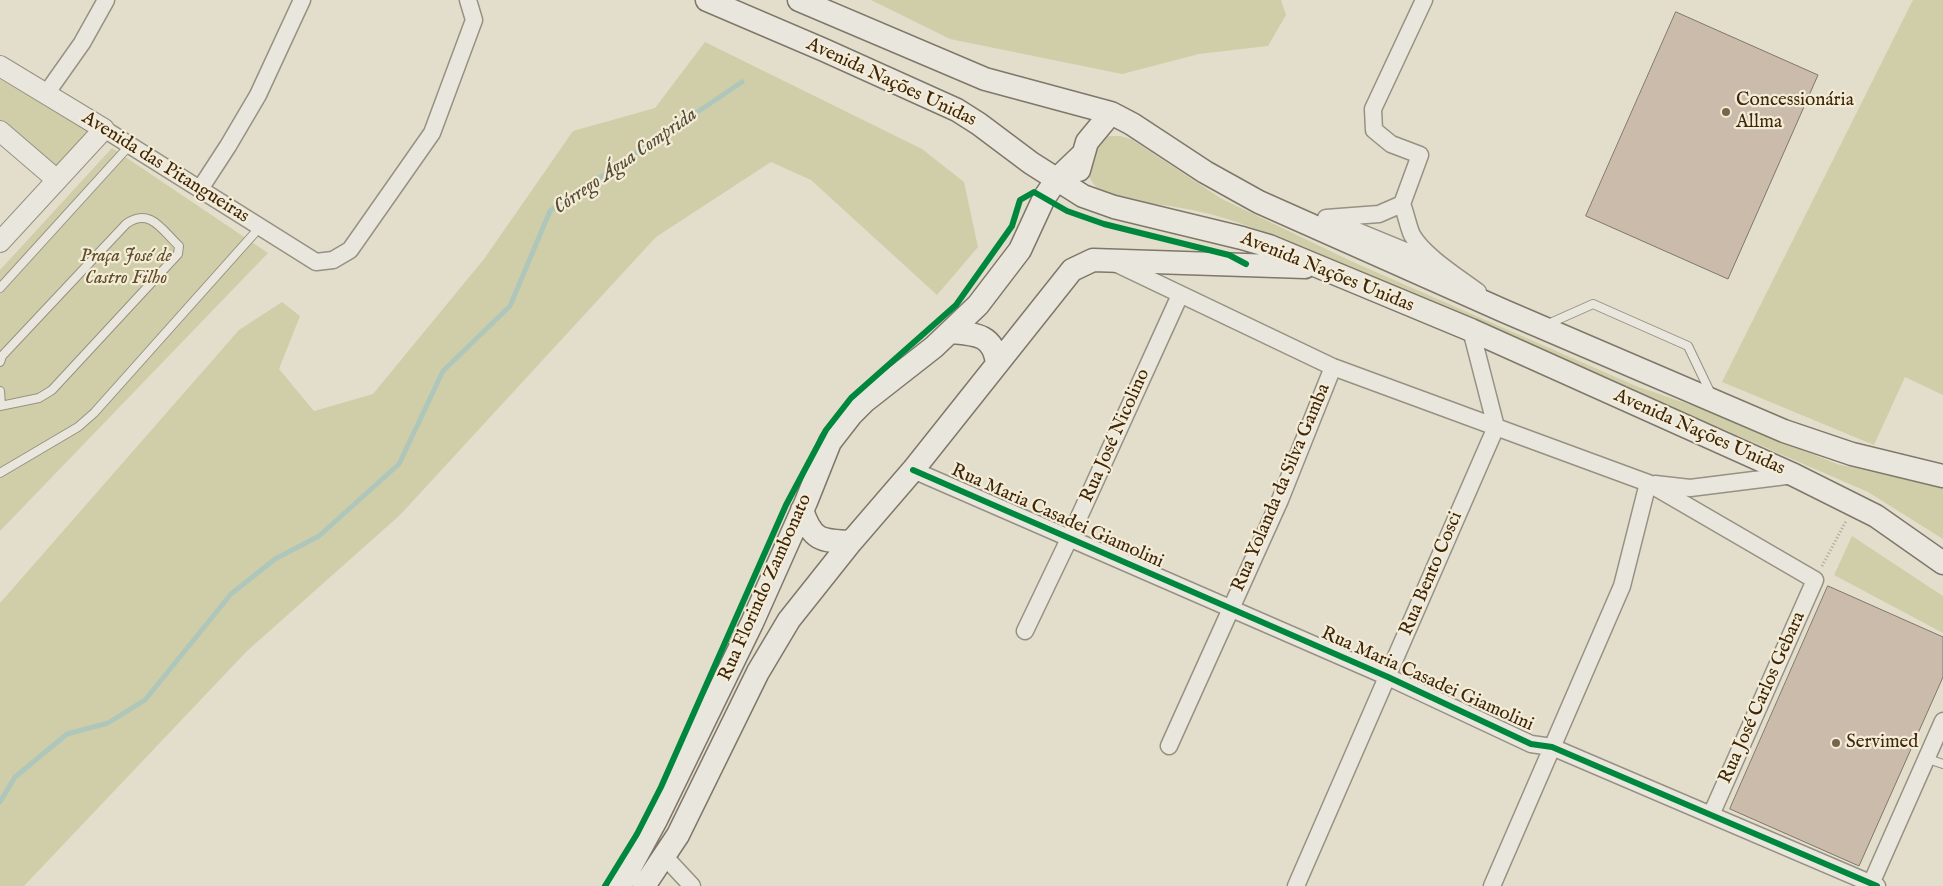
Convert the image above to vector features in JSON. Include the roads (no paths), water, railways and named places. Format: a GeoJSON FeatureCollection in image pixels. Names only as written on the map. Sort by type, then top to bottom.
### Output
{"type":"FeatureCollection","features":[{"type":"Feature","properties":{"kind":"main road","name":"Avenida Nações Unidas"},"geometry":{"type":"LineString","coordinates":[[707,0],[957,110],[1031,163],[1083,196],[1114,207],[1242,238],[1471,330],[1855,504],[1876,516],[1943,563]]}},
{"type":"Feature","properties":{"kind":"main road","name":"Avenida Nações Unidas"},"geometry":{"type":"LineString","coordinates":[[799,0],[986,80],[1111,113],[1132,124],[1205,172],[1258,202],[1504,311],[1784,431],[1882,463],[1943,476]]}},
{"type":"Feature","properties":{"kind":"main road"},"geometry":{"type":"LineString","coordinates":[[1083,196],[1078,176],[1081,156],[1087,142],[1111,113]]}},
{"type":"Feature","properties":{"kind":"main road","name":"Rua Florindo Zambonato"},"geometry":{"type":"LineString","coordinates":[[620,886],[656,820],[739,650],[802,510],[830,442],[851,415],[865,401],[934,347],[978,305],[1020,250],[1044,198],[1057,179],[1081,156]]}},
{"type":"Feature","properties":{"kind":"main road"},"geometry":{"type":"LineString","coordinates":[[1020,250],[1032,218],[1034,192],[1031,186],[1031,163]]}},
{"type":"Feature","properties":{"kind":"main road","name":"Rua Florindo Zambonato"},"geometry":{"type":"LineString","coordinates":[[644,886],[678,835],[758,672],[789,620],[851,542],[913,470],[1072,270],[1093,260],[1320,268]]}},
{"type":"Feature","properties":{"kind":"main road"},"geometry":{"type":"LineString","coordinates":[[950,332],[976,334],[986,340],[994,349],[998,364]]}},
{"type":"Feature","properties":{"kind":"main road"},"geometry":{"type":"LineString","coordinates":[[802,510],[808,528],[816,537],[832,541],[851,542]]}},
{"type":"Feature","properties":{"kind":"street"},"geometry":{"type":"LineString","coordinates":[[46,94],[82,43],[106,0]]}},
{"type":"Feature","properties":{"kind":"street"},"geometry":{"type":"LineString","coordinates":[[200,189],[258,95],[302,0]]}},
{"type":"Feature","properties":{"kind":"street","name":"Avenida das Pitangueiras"},"geometry":{"type":"LineString","coordinates":[[0,66],[316,262],[333,260],[350,250],[432,133],[474,20],[468,0]]}},
{"type":"Feature","properties":{"kind":"street"},"geometry":{"type":"LineString","coordinates":[[1424,0],[1373,109],[1374,130],[1391,144],[1420,155],[1402,204],[1412,234],[1441,265],[1504,311]]}},
{"type":"Feature","properties":{"kind":"street"},"geometry":{"type":"LineString","coordinates":[[0,242],[104,129]]}},
{"type":"Feature","properties":{"kind":"street"},"geometry":{"type":"LineString","coordinates":[[0,131],[57,180]]}},
{"type":"Feature","properties":{"kind":"street"},"geometry":{"type":"LineString","coordinates":[[1258,202],[1326,218],[1441,265]]}},
{"type":"Feature","properties":{"kind":"street"},"geometry":{"type":"LineString","coordinates":[[1326,218],[1379,214],[1402,204]]}},
{"type":"Feature","properties":{"kind":"street"},"geometry":{"type":"LineString","coordinates":[[1110,261],[1333,367],[1648,483],[1690,488],[1794,475]]}},
{"type":"Feature","properties":{"kind":"street","name":"Rua José Nicolino"},"geometry":{"type":"LineString","coordinates":[[1025,631],[1180,295]]}},
{"type":"Feature","properties":{"kind":"street"},"geometry":{"type":"LineString","coordinates":[[1471,330],[1496,427]]}},
{"type":"Feature","properties":{"kind":"street","name":"Rua Yolanda da Silva Gamba"},"geometry":{"type":"LineString","coordinates":[[1169,746],[1280,500],[1333,367]]}},
{"type":"Feature","properties":{"kind":"street","name":"Rua Bento Cosci"},"geometry":{"type":"LineString","coordinates":[[1296,886],[1496,427]]}},
{"type":"Feature","properties":{"kind":"street","name":"Rua Maria Casadei Giamolini"},"geometry":{"type":"LineString","coordinates":[[913,470],[1388,677],[1531,744],[1552,747],[1872,885]]}},
{"type":"Feature","properties":{"kind":"street"},"geometry":{"type":"LineString","coordinates":[[1492,886],[1622,586],[1648,483]]}},
{"type":"Feature","properties":{"kind":"street","name":"Rua José Carlos Gebara"},"geometry":{"type":"LineString","coordinates":[[1648,483],[1815,580],[1711,815]]}},
{"type":"Feature","properties":{"kind":"street"},"geometry":{"type":"LineString","coordinates":[[1872,885],[1925,758],[1943,721]]}},
{"type":"Feature","properties":{"kind":"street"},"geometry":{"type":"LineString","coordinates":[[665,857],[692,886]]}},
{"type":"Feature","properties":{"kind":"lane"},"geometry":{"type":"LineString","coordinates":[[0,288],[129,146]]}},
{"type":"Feature","properties":{"kind":"lane"},"geometry":{"type":"LineString","coordinates":[[0,362],[2,356],[126,224],[134,218],[143,216],[150,219],[179,246],[178,254],[52,390],[39,398],[1,405],[0,391]]}},
{"type":"Feature","properties":{"kind":"lane"},"geometry":{"type":"LineString","coordinates":[[0,473],[78,427],[94,413],[260,226]]}},
{"type":"Feature","properties":{"kind":"lane"},"geometry":{"type":"LineString","coordinates":[[1542,327],[1593,304],[1688,346],[1714,400]]}},
{"type":"Feature","properties":{"kind":"lane"},"geometry":{"type":"LineString","coordinates":[[1925,758],[1943,764]]}},
{"type":"Feature","properties":{"kind":"waterway","name":"Córrego Água Comprida"},"geometry":{"type":"LineString","coordinates":[[0,802],[15,777],[67,734],[108,723],[145,700],[231,594],[275,559],[319,536],[399,464],[443,371],[510,306],[550,211],[742,82]]}},
{"type":"Feature","properties":{"kind":"place","name":"Concessionária Allma"},"geometry":{"type":"Point","coordinates":[1726,112]}},
{"type":"Feature","properties":{"kind":"place","name":"Servimed"},"geometry":{"type":"Point","coordinates":[1836,743]}},
{"type":"Feature","properties":{"kind":"park label","name":"Praça José de Castro Filho"},"geometry":{"type":"Point","coordinates":[126,268]}}]}
